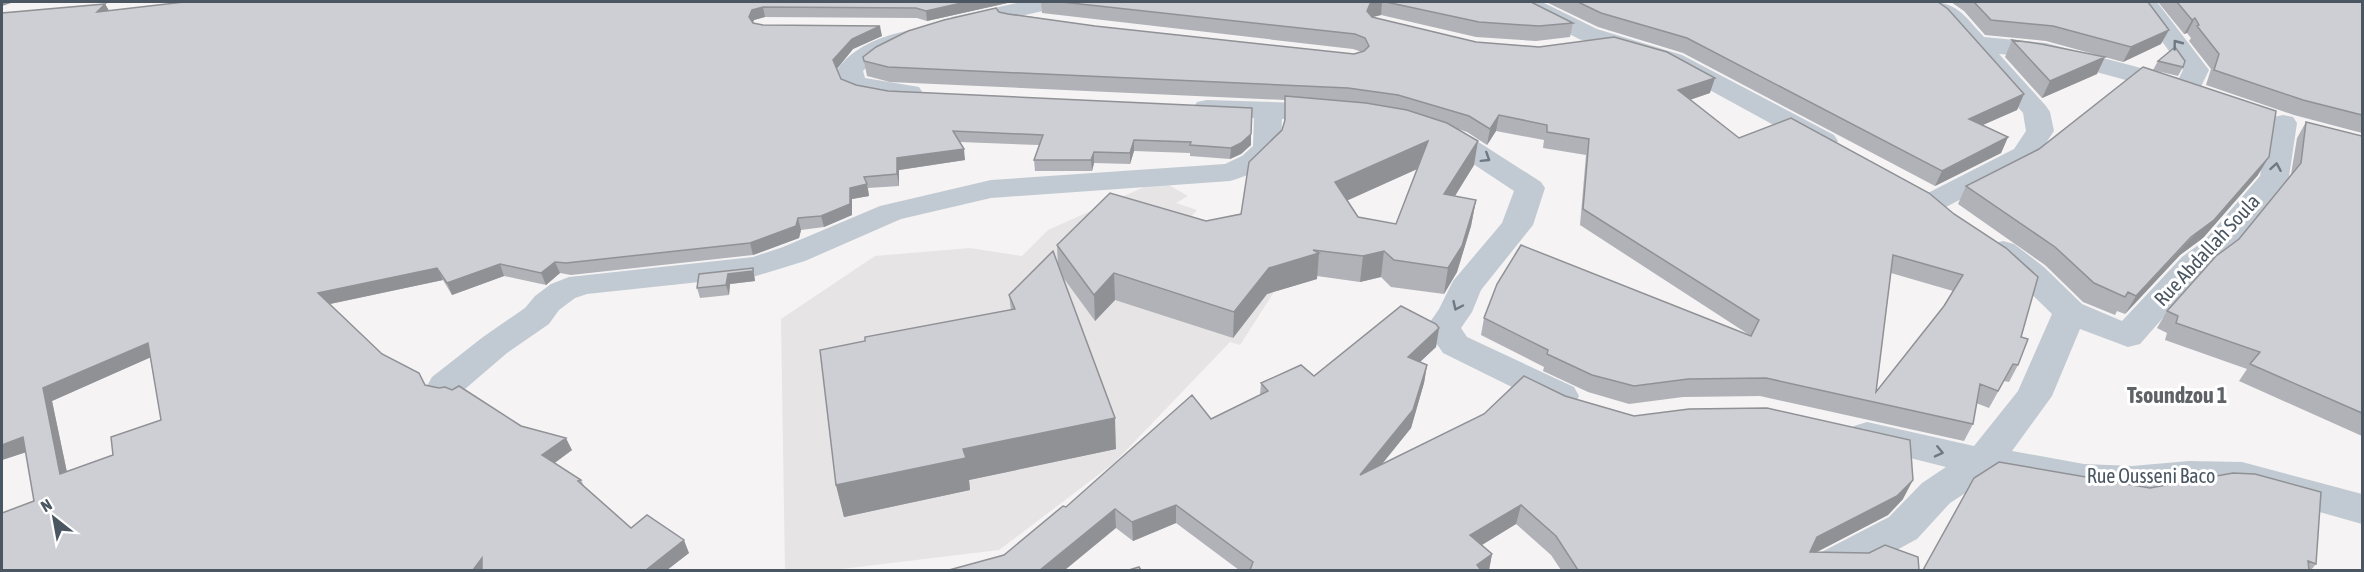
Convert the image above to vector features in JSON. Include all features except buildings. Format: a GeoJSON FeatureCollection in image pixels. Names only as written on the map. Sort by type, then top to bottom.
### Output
{"type":"FeatureCollection","features":[{"type":"Feature","properties":{"kind":"street"},"geometry":{"type":"LineString","coordinates":[[935,95],[867,88],[853,82],[850,70],[856,60],[879,48],[930,29],[1053,2]]}},
{"type":"Feature","properties":{"kind":"street"},"geometry":{"type":"LineString","coordinates":[[1525,2],[1574,29],[1673,60],[1851,156]]}},
{"type":"Feature","properties":{"kind":"street"},"geometry":{"type":"LineString","coordinates":[[1933,2],[1953,17],[2036,112],[2040,131],[2024,155],[1933,203]]}},
{"type":"Feature","properties":{"kind":"street"},"geometry":{"type":"LineString","coordinates":[[2145,2],[2196,70],[2188,89]]}},
{"type":"Feature","properties":{"kind":"street"},"geometry":{"type":"LineString","coordinates":[[990,16],[1061,26]]}},
{"type":"Feature","properties":{"kind":"street"},"geometry":{"type":"LineString","coordinates":[[868,26],[930,29]]}},
{"type":"Feature","properties":{"kind":"street"},"geometry":{"type":"LineString","coordinates":[[1558,48],[1615,42]]}},
{"type":"Feature","properties":{"kind":"street"},"geometry":{"type":"LineString","coordinates":[[1978,44],[2046,51],[2214,98]]}},
{"type":"Feature","properties":{"kind":"street"},"geometry":{"type":"LineString","coordinates":[[1187,107],[1356,114]]}},
{"type":"Feature","properties":{"kind":"street"},"geometry":{"type":"LineString","coordinates":[[445,386],[495,345],[537,316],[547,303],[563,291],[581,284],[756,266],[794,254],[891,212],[991,189],[1230,172],[1252,162],[1268,148],[1268,110]]}},
{"type":"Feature","properties":{"kind":"street"},"geometry":{"type":"LineString","coordinates":[[1406,123],[1456,140],[1530,188],[1517,225],[1465,288],[1455,312],[1443,328],[1455,345],[1585,406]]}},
{"type":"Feature","properties":{"kind":"street","name":"Rue Abdallah Soula"},"geometry":{"type":"LineString","coordinates":[[2070,312],[2128,336],[2193,264],[2216,247],[2274,177],[2286,123]]}},
{"type":"Feature","properties":{"kind":"street"},"geometry":{"type":"LineString","coordinates":[[1825,570],[1903,528],[1936,493],[1983,462],[2034,396],[2070,312],[2032,274],[1985,240]]}},
{"type":"Feature","properties":{"kind":"street","name":"Rue Ousseni Baco"},"geometry":{"type":"LineString","coordinates":[[1834,428],[1983,462],[2033,467],[2084,478],[2132,480],[2189,475],[2242,476],[2362,509]]}},
{"type":"Feature","properties":{"kind":"shaded area"},"geometry":{"type":"Polygon","coordinates":[[[1160,180],[1188,196],[1176,203],[1197,210],[1165,246],[1279,284],[1240,345],[1230,342],[1114,463],[999,550],[833,570],[785,570],[781,319],[875,256],[970,248],[1022,256],[1048,230],[1160,180]]]}},
{"type":"Feature","properties":{"kind":"district","name":"Tsoundzou 1"},"geometry":{"type":"Point","coordinates":[2177,395]}}]}
